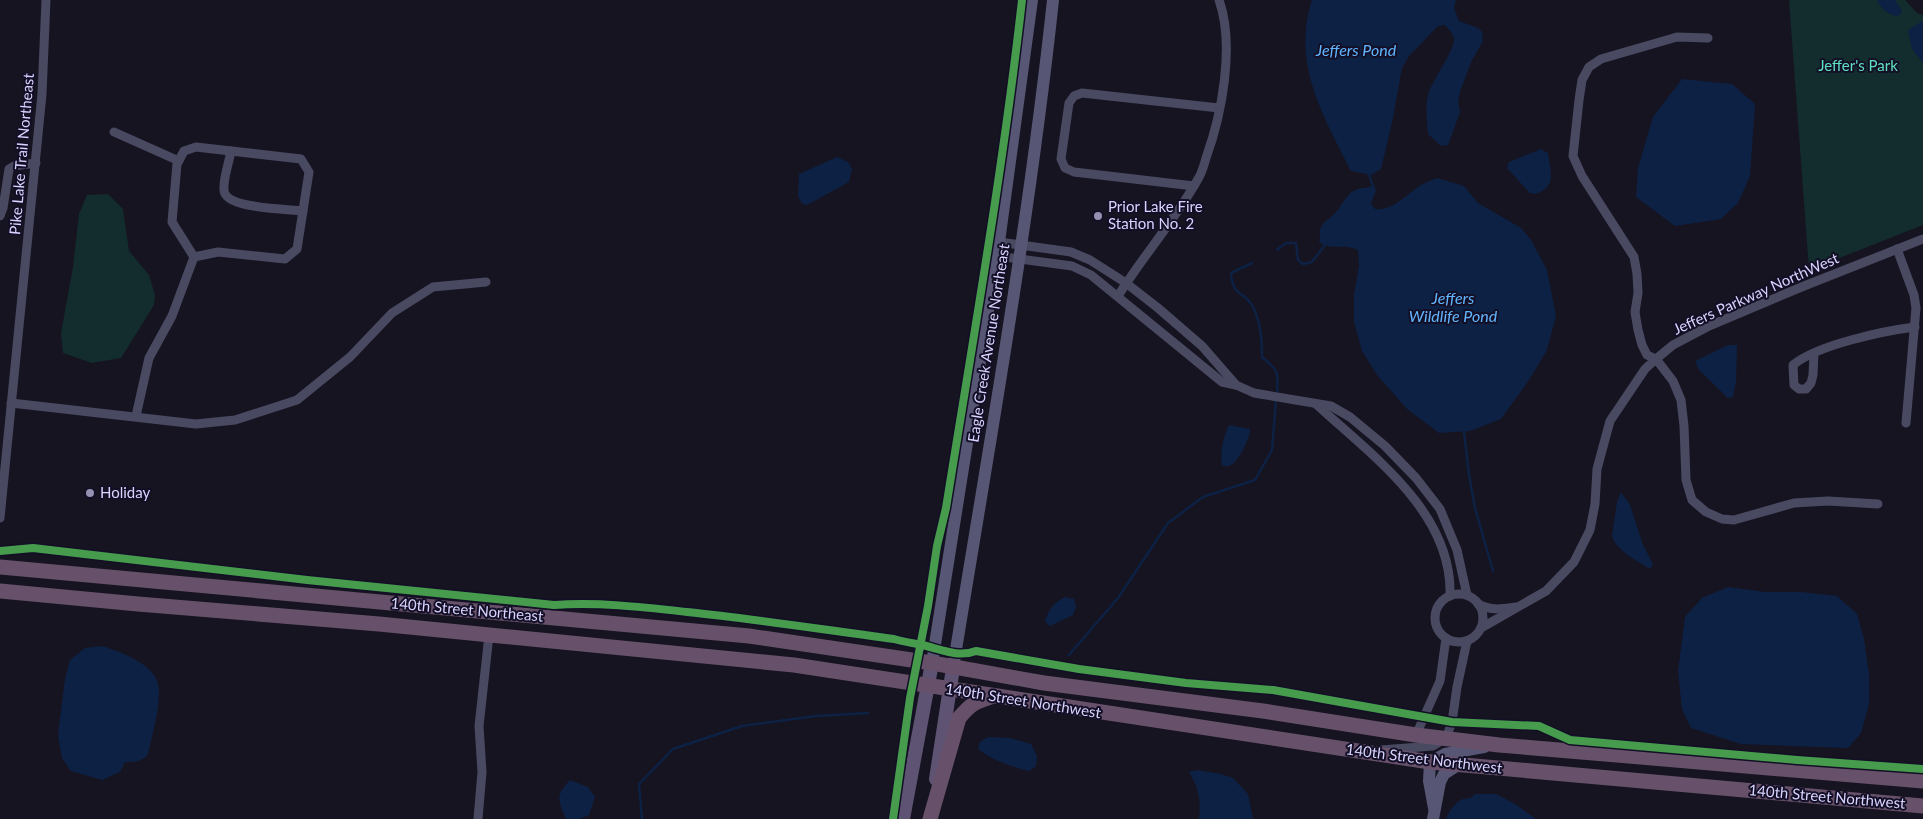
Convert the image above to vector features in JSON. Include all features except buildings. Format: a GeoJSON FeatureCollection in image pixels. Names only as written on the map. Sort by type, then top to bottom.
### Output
{"type":"FeatureCollection","features":[{"type":"Feature","properties":{"kind":"highway","name":"140th Street Northeast"},"geometry":{"type":"LineString","coordinates":[[0,567],[749,636],[932,664]]}},
{"type":"Feature","properties":{"kind":"highway","name":"140th Street Northeast"},"geometry":{"type":"LineString","coordinates":[[0,591],[490,635],[794,665],[928,686]]}},
{"type":"Feature","properties":{"kind":"highway","name":"140th Street Northwest"},"geometry":{"type":"LineString","coordinates":[[932,664],[1044,683],[1263,711],[1416,735],[1498,745],[1923,781]]}},
{"type":"Feature","properties":{"kind":"highway","name":"140th Street Northwest"},"geometry":{"type":"LineString","coordinates":[[928,686],[1430,762],[1923,806]]}},
{"type":"Feature","properties":{"kind":"highway"},"geometry":{"type":"LineString","coordinates":[[929,819],[959,718],[966,708],[992,696]]}},
{"type":"Feature","properties":{"kind":"main road","name":"Eagle Creek Avenue Northeast"},"geometry":{"type":"LineString","coordinates":[[904,819],[932,664],[1000,242],[1032,0]]}},
{"type":"Feature","properties":{"kind":"main road","name":"Eagle Creek Avenue Northeast"},"geometry":{"type":"LineString","coordinates":[[929,819],[1019,259],[1047,60],[1053,0]]}},
{"type":"Feature","properties":{"kind":"main road"},"geometry":{"type":"LineString","coordinates":[[1434,813],[1429,781],[1430,762],[1445,754],[1498,745]]}},
{"type":"Feature","properties":{"kind":"main road"},"geometry":{"type":"LineString","coordinates":[[1434,813],[1440,782],[1444,774],[1458,765]]}},
{"type":"Feature","properties":{"kind":"street","name":"Pike Lake Trail Northeast"},"geometry":{"type":"LineString","coordinates":[[0,518],[36,163],[42,94],[46,0]]}},
{"type":"Feature","properties":{"kind":"street"},"geometry":{"type":"LineString","coordinates":[[1118,296],[1199,178],[1214,136],[1225,70],[1226,43],[1224,13],[1219,0]]}},
{"type":"Feature","properties":{"kind":"street"},"geometry":{"type":"LineString","coordinates":[[1708,38],[1677,37],[1601,59],[1589,68],[1582,80],[1573,156],[1582,176],[1634,257],[1637,274],[1638,293],[1635,312],[1638,330],[1642,345],[1647,354],[1656,359],[1673,381],[1681,400],[1686,480],[1692,500],[1706,512],[1734,520],[1794,503],[1828,501],[1878,504]]}},
{"type":"Feature","properties":{"kind":"street"},"geometry":{"type":"LineString","coordinates":[[1194,186],[1074,172],[1065,168],[1061,159],[1069,103],[1074,96],[1082,93],[1219,108]]}},
{"type":"Feature","properties":{"kind":"street"},"geometry":{"type":"LineString","coordinates":[[114,132],[179,161]]}},
{"type":"Feature","properties":{"kind":"street"},"geometry":{"type":"LineString","coordinates":[[196,147],[301,159],[309,172],[297,249],[285,259],[218,252],[194,257],[172,222],[177,164],[184,151],[196,147]]}},
{"type":"Feature","properties":{"kind":"street"},"geometry":{"type":"LineString","coordinates":[[231,151],[224,191],[226,197],[239,204],[303,211]]}},
{"type":"Feature","properties":{"kind":"street"},"geometry":{"type":"LineString","coordinates":[[0,216],[9,169],[14,166],[36,163]]}},
{"type":"Feature","properties":{"kind":"street","name":"Jeffers Parkway NorthWest"},"geometry":{"type":"LineString","coordinates":[[1481,628],[1546,591],[1574,562],[1590,530],[1595,504],[1597,469],[1610,421],[1645,369],[1656,359],[1673,345],[1709,326],[1923,239]]}},
{"type":"Feature","properties":{"kind":"street"},"geometry":{"type":"LineString","coordinates":[[1000,242],[1048,248],[1090,260],[1126,283],[1202,346],[1236,385]]}},
{"type":"Feature","properties":{"kind":"street"},"geometry":{"type":"LineString","coordinates":[[1896,249],[1914,295],[1916,308],[1906,423]]}},
{"type":"Feature","properties":{"kind":"street"},"geometry":{"type":"LineString","coordinates":[[997,256],[1072,266],[1091,275],[1222,382],[1236,385],[1254,393],[1331,406],[1350,417],[1385,446],[1416,478],[1440,509],[1457,550],[1467,595],[1478,604],[1482,611],[1483,620],[1476,636],[1468,641],[1452,641],[1446,638],[1436,627],[1434,619],[1438,605],[1450,596],[1467,595]]}},
{"type":"Feature","properties":{"kind":"street"},"geometry":{"type":"LineString","coordinates":[[136,416],[149,358],[172,316],[194,257]]}},
{"type":"Feature","properties":{"kind":"street"},"geometry":{"type":"LineString","coordinates":[[11,402],[196,424],[235,420],[297,400],[350,358],[392,313],[433,287],[486,282]]}},
{"type":"Feature","properties":{"kind":"street"},"geometry":{"type":"LineString","coordinates":[[1814,353],[1856,339],[1915,327]]}},
{"type":"Feature","properties":{"kind":"street"},"geometry":{"type":"LineString","coordinates":[[1316,404],[1408,489],[1428,517],[1446,557],[1450,580],[1450,596]]}},
{"type":"Feature","properties":{"kind":"street","name":"Jeffers Parkway NorthWest"},"geometry":{"type":"LineString","coordinates":[[1478,604],[1485,608],[1496,609],[1519,607]]}},
{"type":"Feature","properties":{"kind":"street"},"geometry":{"type":"LineString","coordinates":[[478,819],[482,772],[479,726],[490,635]]}},
{"type":"Feature","properties":{"kind":"street"},"geometry":{"type":"LineString","coordinates":[[1416,735],[1440,681],[1446,638]]}},
{"type":"Feature","properties":{"kind":"street"},"geometry":{"type":"LineString","coordinates":[[1361,752],[1433,746],[1446,738],[1452,722],[1468,641]]}},
{"type":"Feature","properties":{"kind":"green space","name":"Jeffer's Park"},"geometry":{"type":"Polygon","coordinates":[[[1789,0],[1905,0],[1917,13],[1923,15],[1923,225],[1809,270],[1789,0]]]}},
{"type":"Feature","properties":{"kind":"green space"},"geometry":{"type":"Polygon","coordinates":[[[108,194],[123,209],[129,251],[149,275],[155,295],[154,305],[121,358],[92,363],[63,353],[61,333],[73,267],[79,214],[87,195],[108,194]]]}},
{"type":"Feature","properties":{"kind":"water","name":"Jeffers Pond"},"geometry":{"type":"Polygon","coordinates":[[[1312,0],[1456,0],[1454,8],[1459,21],[1478,28],[1482,32],[1483,41],[1471,62],[1461,89],[1458,101],[1460,112],[1448,145],[1441,146],[1428,134],[1426,114],[1430,89],[1453,44],[1454,38],[1452,33],[1445,25],[1438,26],[1409,56],[1402,68],[1381,169],[1371,175],[1351,171],[1321,110],[1308,68],[1305,46],[1312,0]]]}},
{"type":"Feature","properties":{"kind":"water"},"geometry":{"type":"Polygon","coordinates":[[[1877,0],[1895,0],[1902,11],[1899,16],[1892,15],[1883,9],[1877,0]]]}},
{"type":"Feature","properties":{"kind":"water"},"geometry":{"type":"Polygon","coordinates":[[[1923,22],[1923,63],[1912,49],[1908,30],[1923,22]]]}},
{"type":"Feature","properties":{"kind":"water"},"geometry":{"type":"Polygon","coordinates":[[[1682,79],[1732,84],[1755,104],[1750,176],[1738,203],[1721,219],[1675,226],[1636,197],[1638,168],[1653,117],[1682,79]]]}},
{"type":"Feature","properties":{"kind":"water"},"geometry":{"type":"Polygon","coordinates":[[[1541,149],[1548,153],[1551,178],[1547,187],[1535,194],[1530,193],[1507,168],[1509,162],[1541,149]]]}},
{"type":"Feature","properties":{"kind":"water"},"geometry":{"type":"Polygon","coordinates":[[[837,157],[848,162],[852,169],[849,182],[807,205],[802,204],[798,196],[799,174],[837,157]]]}},
{"type":"Feature","properties":{"kind":"water","name":"Jeffers Wildlife Pond"},"geometry":{"type":"Polygon","coordinates":[[[1437,178],[1464,186],[1478,203],[1521,228],[1531,240],[1547,270],[1556,316],[1547,350],[1529,380],[1501,419],[1470,431],[1439,433],[1407,409],[1377,375],[1362,351],[1354,322],[1354,294],[1359,266],[1358,250],[1348,247],[1328,246],[1319,242],[1320,230],[1323,225],[1336,212],[1348,195],[1354,191],[1374,185],[1376,191],[1371,203],[1375,209],[1381,209],[1393,205],[1424,183],[1437,178]]]}},
{"type":"Feature","properties":{"kind":"water"},"geometry":{"type":"Polygon","coordinates":[[[1728,345],[1737,345],[1736,381],[1733,397],[1728,398],[1699,370],[1695,361],[1728,345]]]}},
{"type":"Feature","properties":{"kind":"water"},"geometry":{"type":"Polygon","coordinates":[[[1229,425],[1250,429],[1250,432],[1240,455],[1234,463],[1226,466],[1222,465],[1221,455],[1229,425]]]}},
{"type":"Feature","properties":{"kind":"water"},"geometry":{"type":"Polygon","coordinates":[[[1621,492],[1630,505],[1643,545],[1653,564],[1650,569],[1623,551],[1612,536],[1617,502],[1621,492]]]}},
{"type":"Feature","properties":{"kind":"water"},"geometry":{"type":"Polygon","coordinates":[[[1728,587],[1765,592],[1801,592],[1837,596],[1857,614],[1864,639],[1869,674],[1869,704],[1861,733],[1848,748],[1741,744],[1691,728],[1682,709],[1678,671],[1685,617],[1702,598],[1728,587]]]}},
{"type":"Feature","properties":{"kind":"water"},"geometry":{"type":"Polygon","coordinates":[[[1065,597],[1074,599],[1076,607],[1073,615],[1050,626],[1045,622],[1048,613],[1055,604],[1065,597]]]}},
{"type":"Feature","properties":{"kind":"water"},"geometry":{"type":"Polygon","coordinates":[[[102,646],[135,659],[150,670],[158,684],[159,700],[148,754],[138,761],[125,762],[120,772],[102,780],[71,771],[62,758],[58,735],[65,679],[70,660],[85,648],[102,646]]]}},
{"type":"Feature","properties":{"kind":"water"},"geometry":{"type":"Polygon","coordinates":[[[988,737],[1010,738],[1031,744],[1037,756],[1036,766],[1029,771],[989,757],[978,749],[980,742],[988,737]]]}},
{"type":"Feature","properties":{"kind":"water"},"geometry":{"type":"Polygon","coordinates":[[[1197,770],[1233,778],[1248,794],[1253,819],[1199,819],[1200,806],[1198,795],[1189,772],[1197,770]]]}},
{"type":"Feature","properties":{"kind":"water"},"geometry":{"type":"Polygon","coordinates":[[[570,780],[588,787],[595,797],[589,815],[580,819],[566,819],[560,803],[560,794],[570,780]]]}},
{"type":"Feature","properties":{"kind":"water"},"geometry":{"type":"Polygon","coordinates":[[[1475,794],[1496,794],[1515,804],[1536,819],[1446,819],[1457,803],[1463,799],[1471,798],[1475,794]]]}},
{"type":"Feature","properties":{"kind":"waterway"},"geometry":{"type":"LineString","coordinates":[[1369,174],[1373,187]]}},
{"type":"Feature","properties":{"kind":"waterway"},"geometry":{"type":"LineString","coordinates":[[1277,250],[1286,243],[1296,243],[1298,260],[1303,264],[1312,262],[1325,245]]}},
{"type":"Feature","properties":{"kind":"waterway"},"geometry":{"type":"LineString","coordinates":[[1252,263],[1231,273],[1232,281],[1236,290],[1250,302],[1256,313],[1262,344],[1262,357],[1277,373],[1277,394]]}},
{"type":"Feature","properties":{"kind":"waterway"},"geometry":{"type":"LineString","coordinates":[[1069,655],[1118,598],[1168,523],[1203,497],[1255,480],[1272,450],[1276,400]]}},
{"type":"Feature","properties":{"kind":"waterway"},"geometry":{"type":"LineString","coordinates":[[1464,431],[1475,508],[1493,571]]}},
{"type":"Feature","properties":{"kind":"waterway"},"geometry":{"type":"LineString","coordinates":[[642,819],[639,784],[673,749],[742,726],[816,716],[868,713]]}},
{"type":"Feature","properties":{"kind":"cycle path"},"geometry":{"type":"LineString","coordinates":[[893,819],[910,698],[928,606],[937,546],[946,508],[987,254],[1022,0]]}},
{"type":"Feature","properties":{"kind":"cycle path"},"geometry":{"type":"LineString","coordinates":[[0,551],[33,548],[307,580],[554,605],[587,604],[654,608],[894,639],[962,654],[976,651],[1079,669],[1186,683],[1273,690],[1452,722],[1539,726],[1570,740],[1923,769]]}},
{"type":"Feature","properties":{"kind":"place","name":"Prior Lake Fire Station No. 2"},"geometry":{"type":"Point","coordinates":[1098,216]}},
{"type":"Feature","properties":{"kind":"place","name":"Holiday"},"geometry":{"type":"Point","coordinates":[90,493]}}]}
